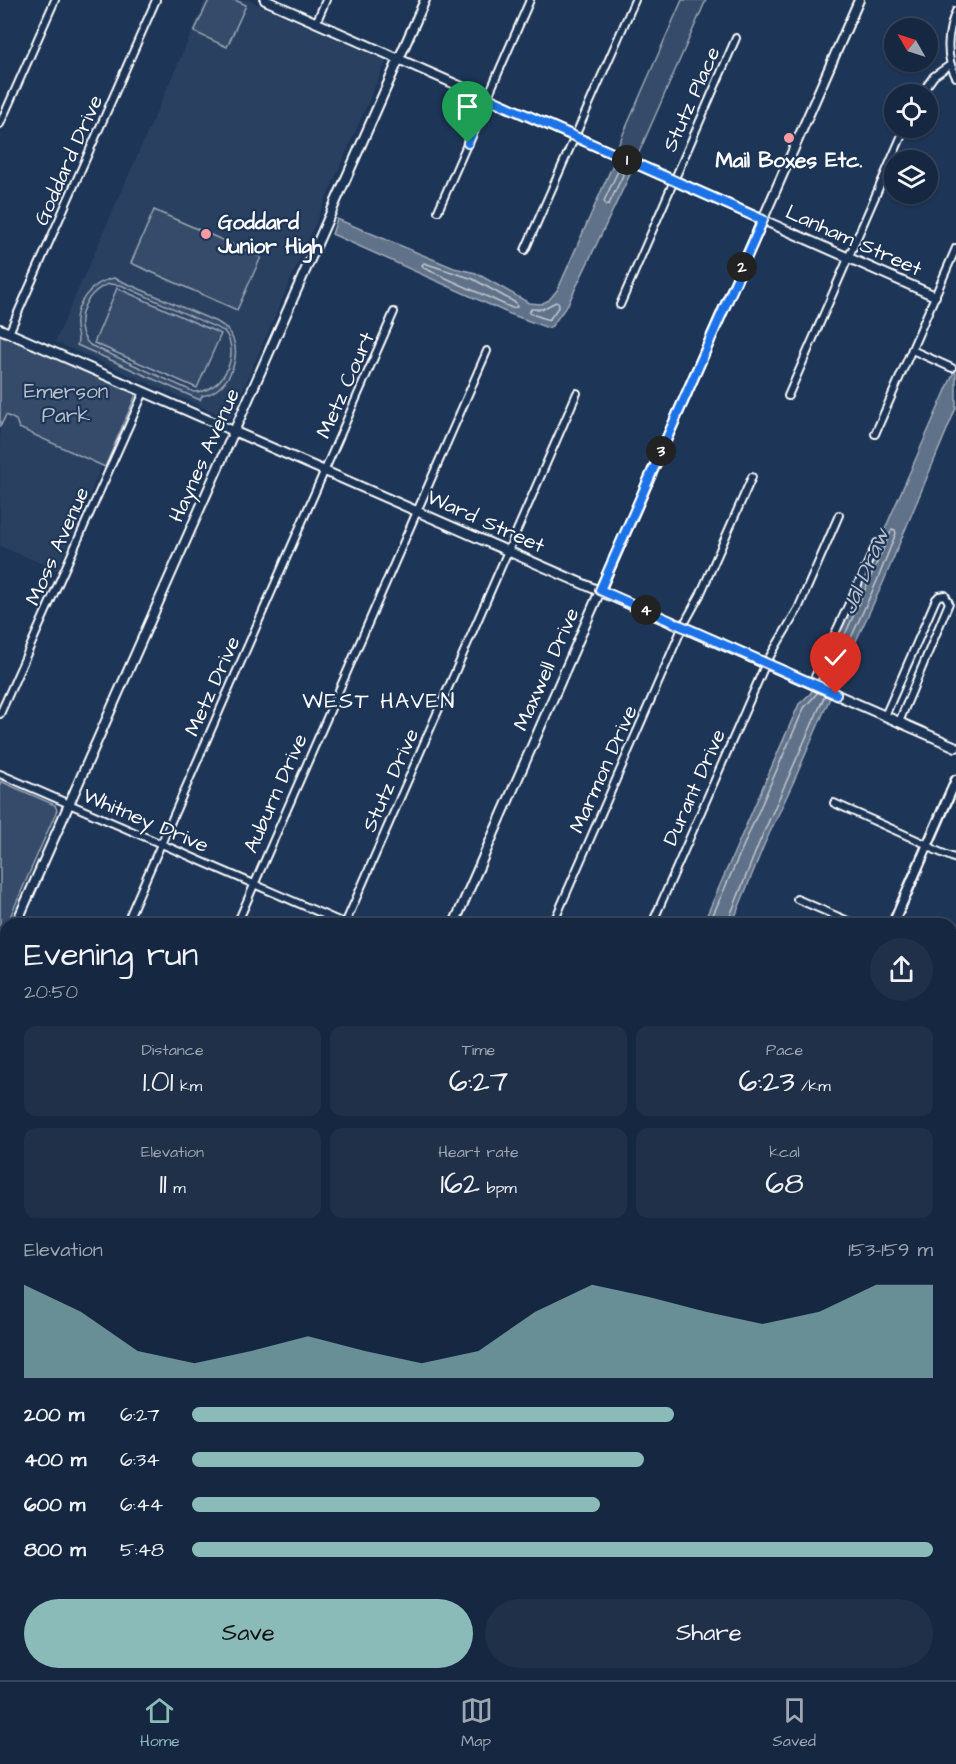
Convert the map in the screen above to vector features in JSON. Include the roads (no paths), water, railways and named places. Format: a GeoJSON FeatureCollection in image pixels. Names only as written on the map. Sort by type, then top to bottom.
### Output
{"type":"FeatureCollection","features":[{"type":"Feature","properties":{"kind":"main road"},"geometry":{"type":"LineString","coordinates":[[896,918],[956,780]]}},
{"type":"Feature","properties":{"kind":"street"},"geometry":{"type":"LineString","coordinates":[[0,124],[55,0]]}},
{"type":"Feature","properties":{"kind":"street","name":"Goddard Drive"},"geometry":{"type":"LineString","coordinates":[[9,333],[156,0]]}},
{"type":"Feature","properties":{"kind":"street","name":"Lanham Street"},"geometry":{"type":"LineString","coordinates":[[265,0],[935,296]]}},
{"type":"Feature","properties":{"kind":"street"},"geometry":{"type":"LineString","coordinates":[[316,23],[326,0]]}},
{"type":"Feature","properties":{"kind":"street","name":"Haynes Avenue"},"geometry":{"type":"LineString","coordinates":[[19,918],[425,0]]}},
{"type":"Feature","properties":{"kind":"street"},"geometry":{"type":"LineString","coordinates":[[438,211],[530,0]]}},
{"type":"Feature","properties":{"kind":"street"},"geometry":{"type":"LineString","coordinates":[[525,250],[635,0]]}},
{"type":"Feature","properties":{"kind":"street","name":"Maxwell Drive"},"geometry":{"type":"LineString","coordinates":[[457,918],[859,0]]}},
{"type":"Feature","properties":{"kind":"street"},"geometry":{"type":"LineString","coordinates":[[956,12],[948,41],[950,65],[956,77]]}},
{"type":"Feature","properties":{"kind":"street","name":"Stutz Place"},"geometry":{"type":"LineString","coordinates":[[620,305],[735,38]]}},
{"type":"Feature","properties":{"kind":"street"},"geometry":{"type":"LineString","coordinates":[[928,84],[934,76],[950,65]]}},
{"type":"Feature","properties":{"kind":"street"},"geometry":{"type":"LineString","coordinates":[[788,396],[901,138]]}},
{"type":"Feature","properties":{"kind":"street"},"geometry":{"type":"LineString","coordinates":[[875,434],[956,248]]}},
{"type":"Feature","properties":{"kind":"street","name":"Metz Court"},"geometry":{"type":"LineString","coordinates":[[325,471],[394,312]]}},
{"type":"Feature","properties":{"kind":"street","name":"Ward Street"},"geometry":{"type":"LineString","coordinates":[[0,329],[956,747]]}},
{"type":"Feature","properties":{"kind":"street"},"geometry":{"type":"LineString","coordinates":[[912,350],[952,368]]}},
{"type":"Feature","properties":{"kind":"street","name":"Auburn Drive"},"geometry":{"type":"LineString","coordinates":[[239,918],[487,351]]}},
{"type":"Feature","properties":{"kind":"street","name":"Moss Avenue"},"geometry":{"type":"LineString","coordinates":[[0,714],[144,392]]}},
{"type":"Feature","properties":{"kind":"street","name":"Stutz Drive"},"geometry":{"type":"LineString","coordinates":[[348,918],[577,393]]}},
{"type":"Feature","properties":{"kind":"street","name":"Metz Drive"},"geometry":{"type":"LineString","coordinates":[[130,915],[325,471]]}},
{"type":"Feature","properties":{"kind":"street","name":"Marmon Drive"},"geometry":{"type":"LineString","coordinates":[[556,918],[683,626],[700,595],[752,477]]}},
{"type":"Feature","properties":{"kind":"street","name":"Durant Drive"},"geometry":{"type":"LineString","coordinates":[[655,918],[766,663],[798,609],[839,515]]}},
{"type":"Feature","properties":{"kind":"street"},"geometry":{"type":"LineString","coordinates":[[813,683],[877,543]]}},
{"type":"Feature","properties":{"kind":"street"},"geometry":{"type":"LineString","coordinates":[[885,716],[936,599],[945,595],[949,603],[899,722]]}},
{"type":"Feature","properties":{"kind":"street","name":"Whitney Drive"},"geometry":{"type":"LineString","coordinates":[[0,774],[331,918]]}},
{"type":"Feature","properties":{"kind":"street"},"geometry":{"type":"LineString","coordinates":[[834,803],[956,859]]}},
{"type":"Feature","properties":{"kind":"street"},"geometry":{"type":"LineString","coordinates":[[797,899],[841,918]]}},
{"type":"Feature","properties":{"kind":"water"},"geometry":{"type":"Polygon","coordinates":[[[614,162],[632,170],[568,304],[548,328],[510,314],[332,234],[337,219],[454,268],[476,273],[529,303],[541,304],[549,300],[558,289],[614,162]]]}},
{"type":"Feature","properties":{"kind":"water"},"geometry":{"type":"Polygon","coordinates":[[[956,367],[956,408],[883,583],[764,845],[734,918],[706,918],[799,704],[810,694],[820,677],[956,367]]]}},
{"type":"Feature","properties":{"kind":"place","name":"Mail Boxes Etc."},"geometry":{"type":"Point","coordinates":[789,138]}},
{"type":"Feature","properties":{"kind":"place","name":"Goddard Junior High"},"geometry":{"type":"Point","coordinates":[206,234]}},
{"type":"Feature","properties":{"kind":"district","name":"WEST HAVEN"},"geometry":{"type":"Point","coordinates":[379,700]}},
{"type":"Feature","properties":{"kind":"park label","name":"Emerson Park"},"geometry":{"type":"Point","coordinates":[66,403]}},
{"type":"Feature","properties":{"kind":"water label","name":"Jal Draw"},"geometry":{"type":"Point","coordinates":[864,571]}}]}
